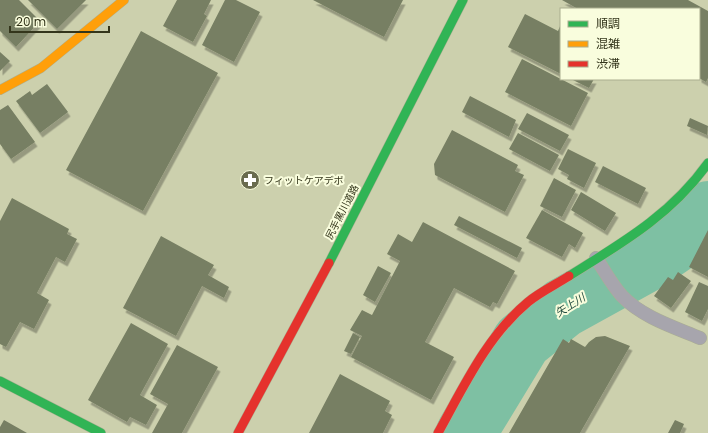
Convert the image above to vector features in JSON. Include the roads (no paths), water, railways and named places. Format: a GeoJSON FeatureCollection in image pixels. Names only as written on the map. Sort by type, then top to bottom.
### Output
{"type":"FeatureCollection","features":[{"type":"Feature","properties":{"kind":"street"},"geometry":{"type":"LineString","coordinates":[[0,90],[41,68],[124,0]]}},
{"type":"Feature","properties":{"kind":"street","name":"尻手黒川道路"},"geometry":{"type":"LineString","coordinates":[[238,433],[340,240],[463,0]]}},
{"type":"Feature","properties":{"kind":"street"},"geometry":{"type":"LineString","coordinates":[[438,433],[498,334],[526,303],[651,222],[678,200],[696,181],[708,163]]}},
{"type":"Feature","properties":{"kind":"street"},"geometry":{"type":"LineString","coordinates":[[0,381],[101,433]]}},
{"type":"Feature","properties":{"kind":"lane"},"geometry":{"type":"LineString","coordinates":[[596,258],[623,296],[628,300],[657,320],[700,338]]}},
{"type":"Feature","properties":{"kind":"waterway","name":"矢上川"},"geometry":{"type":"LineString","coordinates":[[466,433],[522,341],[563,308],[650,260],[695,229],[708,211]]}},
{"type":"Feature","properties":{"kind":"place","name":"フィットケアデポ"},"geometry":{"type":"Point","coordinates":[250,180]}}]}
